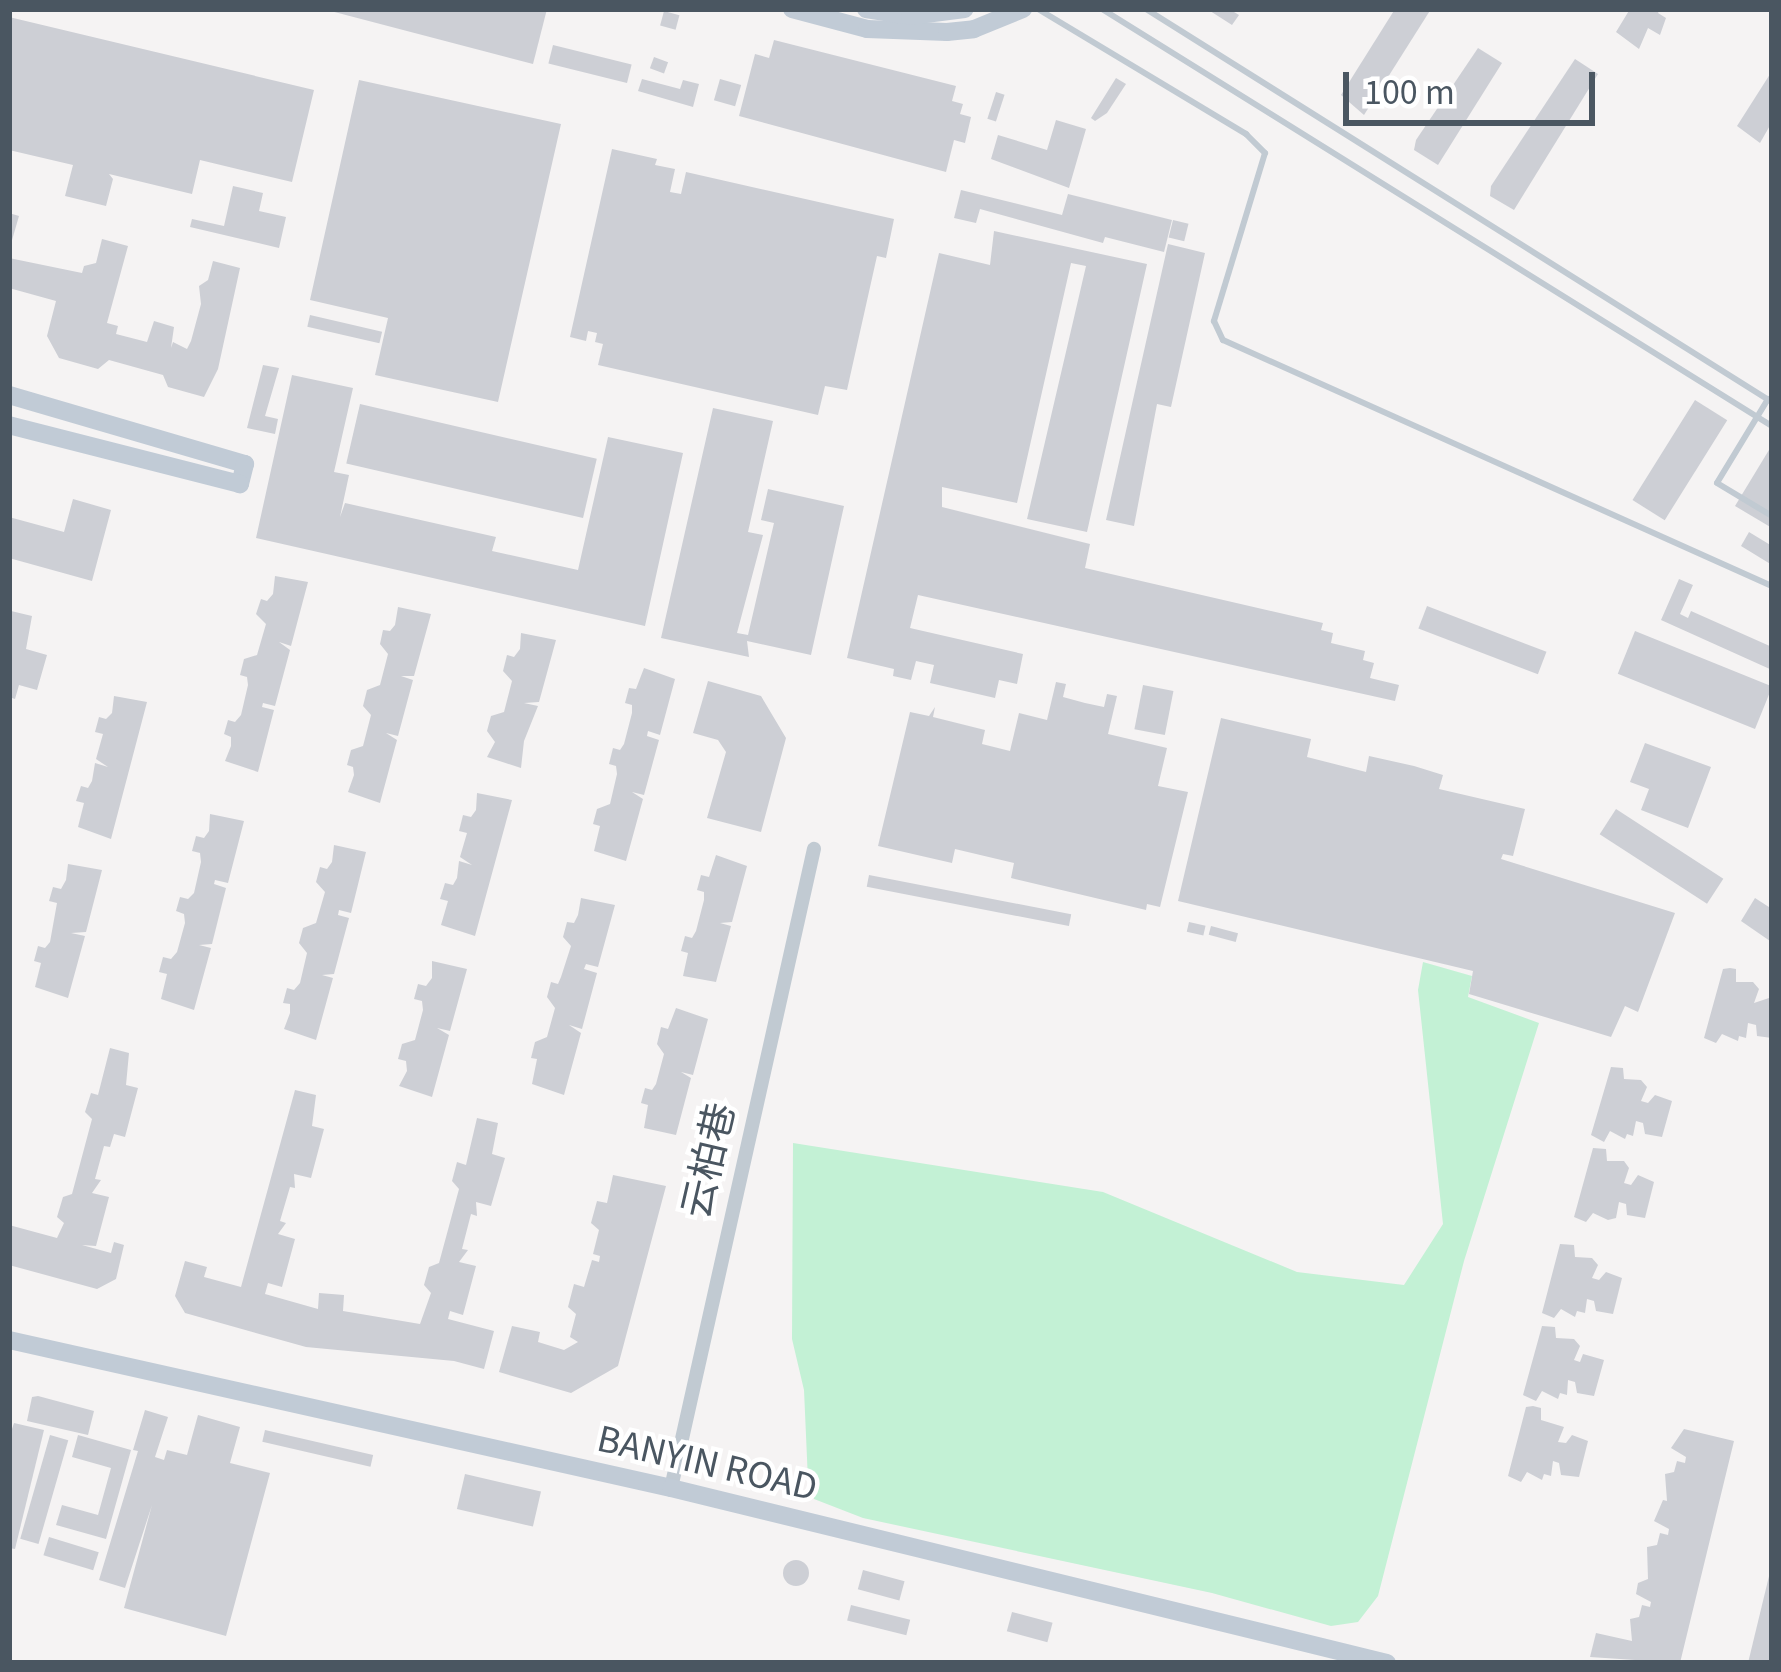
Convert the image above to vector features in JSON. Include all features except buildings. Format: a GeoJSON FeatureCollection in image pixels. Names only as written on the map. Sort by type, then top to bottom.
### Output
{"type":"FeatureCollection","features":[{"type":"Feature","properties":{"kind":"street"},"geometry":{"type":"LineString","coordinates":[[792,9],[867,28],[947,32],[974,29],[1023,9]]}},
{"type":"Feature","properties":{"kind":"street"},"geometry":{"type":"LineString","coordinates":[[866,9],[910,16],[965,9]]}},
{"type":"Feature","properties":{"kind":"street"},"geometry":{"type":"LineString","coordinates":[[9,395],[245,464],[240,484],[9,425]]}},
{"type":"Feature","properties":{"kind":"street","name":"云柏巷"},"geometry":{"type":"LineString","coordinates":[[671,1488],[814,849]]}},
{"type":"Feature","properties":{"kind":"street","name":"BANYIN ROAD"},"geometry":{"type":"LineString","coordinates":[[9,1340],[671,1488],[1378,1662]]}},
{"type":"Feature","properties":{"kind":"lane"},"geometry":{"type":"LineString","coordinates":[[1038,9],[1246,134],[1265,154],[1214,321],[1223,340],[1772,586]]}},
{"type":"Feature","properties":{"kind":"lane"},"geometry":{"type":"LineString","coordinates":[[1102,9],[1772,426]]}},
{"type":"Feature","properties":{"kind":"lane"},"geometry":{"type":"LineString","coordinates":[[1146,9],[1770,400],[1717,483],[1772,516]]}},
{"type":"Feature","properties":{"kind":"green space"},"geometry":{"type":"Polygon","coordinates":[[[1423,962],[1472,976],[1468,997],[1539,1023],[1464,1261],[1378,1596],[1358,1622],[1331,1626],[1212,1593],[863,1518],[814,1499],[808,1481],[804,1390],[792,1339],[793,1143],[1103,1192],[1297,1272],[1404,1285],[1443,1224],[1418,990],[1423,962]]]}}]}
